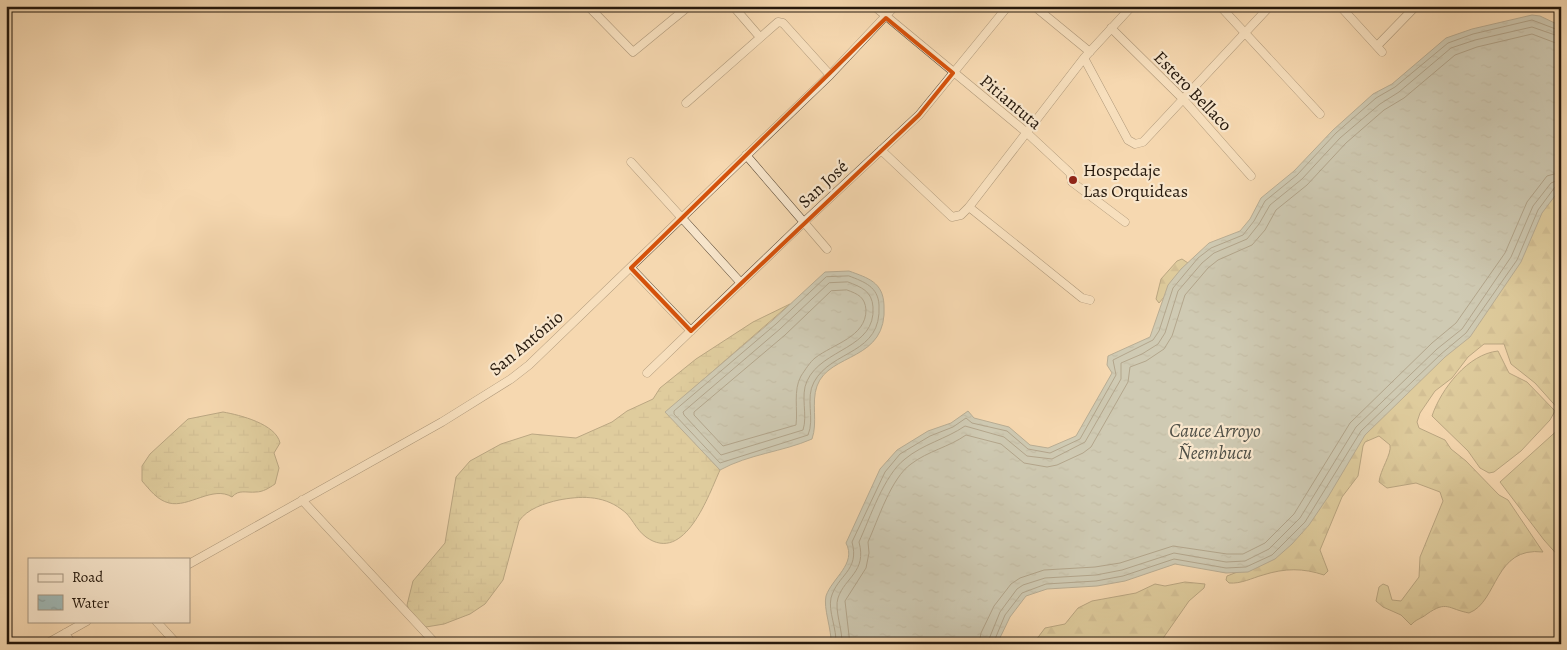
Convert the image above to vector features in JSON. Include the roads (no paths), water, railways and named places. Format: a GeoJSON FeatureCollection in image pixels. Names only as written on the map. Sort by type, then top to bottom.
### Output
{"type":"FeatureCollection","features":[{"type":"Feature","properties":{"kind":"street"},"geometry":{"type":"LineString","coordinates":[[588,6],[633,52],[690,6]]}},
{"type":"Feature","properties":{"kind":"street"},"geometry":{"type":"LineString","coordinates":[[733,6],[759,36]]}},
{"type":"Feature","properties":{"kind":"street","name":"Pitiantuta"},"geometry":{"type":"LineString","coordinates":[[874,6],[886,18],[1026,132],[1070,173],[1072,182],[1125,222]]}},
{"type":"Feature","properties":{"kind":"street","name":"San António"},"geometry":{"type":"LineString","coordinates":[[190,563],[442,422],[511,379],[529,365],[830,75],[896,6]]}},
{"type":"Feature","properties":{"kind":"street","name":"San José"},"geometry":{"type":"LineString","coordinates":[[647,373],[803,222],[919,115],[1008,6]]}},
{"type":"Feature","properties":{"kind":"street"},"geometry":{"type":"LineString","coordinates":[[1034,6],[1087,55],[1128,140],[1135,144],[1143,142],[1270,6]]}},
{"type":"Feature","properties":{"kind":"street"},"geometry":{"type":"LineString","coordinates":[[881,150],[952,217],[961,215],[969,208],[1087,55],[1132,6]]}},
{"type":"Feature","properties":{"kind":"street"},"geometry":{"type":"LineString","coordinates":[[1220,6],[1320,114]]}},
{"type":"Feature","properties":{"kind":"street"},"geometry":{"type":"LineString","coordinates":[[1340,6],[1380,49],[1416,6]]}},
{"type":"Feature","properties":{"kind":"street"},"geometry":{"type":"LineString","coordinates":[[686,103],[759,36],[778,22],[783,23],[830,75]]}},
{"type":"Feature","properties":{"kind":"street","name":"Estero Bellaco"},"geometry":{"type":"LineString","coordinates":[[1111,28],[1183,99],[1251,176]]}},
{"type":"Feature","properties":{"kind":"street"},"geometry":{"type":"LineString","coordinates":[[746,155],[827,250]]}},
{"type":"Feature","properties":{"kind":"street"},"geometry":{"type":"LineString","coordinates":[[631,162],[741,283]]}},
{"type":"Feature","properties":{"kind":"street"},"geometry":{"type":"LineString","coordinates":[[969,208],[1082,298],[1090,300]]}},
{"type":"Feature","properties":{"kind":"street"},"geometry":{"type":"LineString","coordinates":[[631,268],[691,331]]}},
{"type":"Feature","properties":{"kind":"street"},"geometry":{"type":"LineString","coordinates":[[302,500],[436,644]]}},
{"type":"Feature","properties":{"kind":"street"},"geometry":{"type":"LineString","coordinates":[[46,644],[85,622]]}},
{"type":"Feature","properties":{"kind":"street"},"geometry":{"type":"LineString","coordinates":[[157,622],[177,644]]}},
{"type":"Feature","properties":{"kind":"street"},"geometry":{"type":"LineString","coordinates":[[66,633],[72,644]]}},
{"type":"Feature","properties":{"kind":"water","name":"Cauce Arroyo Ñeembucu"},"geometry":{"type":"Polygon","coordinates":[[[1532,15],[1540,16],[1561,26],[1561,188],[1542,213],[1521,262],[1470,337],[1445,357],[1365,435],[1328,497],[1309,525],[1292,544],[1275,559],[1248,572],[1226,573],[1175,564],[1125,581],[1097,586],[1047,589],[1026,596],[1010,617],[997,644],[831,644],[825,601],[826,596],[846,564],[849,551],[846,543],[880,469],[897,450],[928,431],[951,423],[968,411],[974,418],[1009,427],[1030,445],[1048,448],[1076,436],[1112,373],[1107,365],[1108,356],[1150,337],[1168,285],[1181,269],[1209,243],[1240,231],[1250,219],[1261,198],[1294,171],[1333,130],[1373,94],[1392,84],[1446,38],[1472,29],[1532,15]]]}},
{"type":"Feature","properties":{"kind":"water"},"geometry":{"type":"Polygon","coordinates":[[[849,271],[873,282],[881,291],[884,305],[883,323],[877,337],[868,347],[833,367],[823,375],[815,392],[814,433],[812,439],[742,460],[720,470],[665,412],[773,320],[825,272],[849,271]]]}},
{"type":"Feature","properties":{"kind":"place","name":"Hospedaje Las Orquideas"},"geometry":{"type":"Point","coordinates":[1073,180]}}]}
